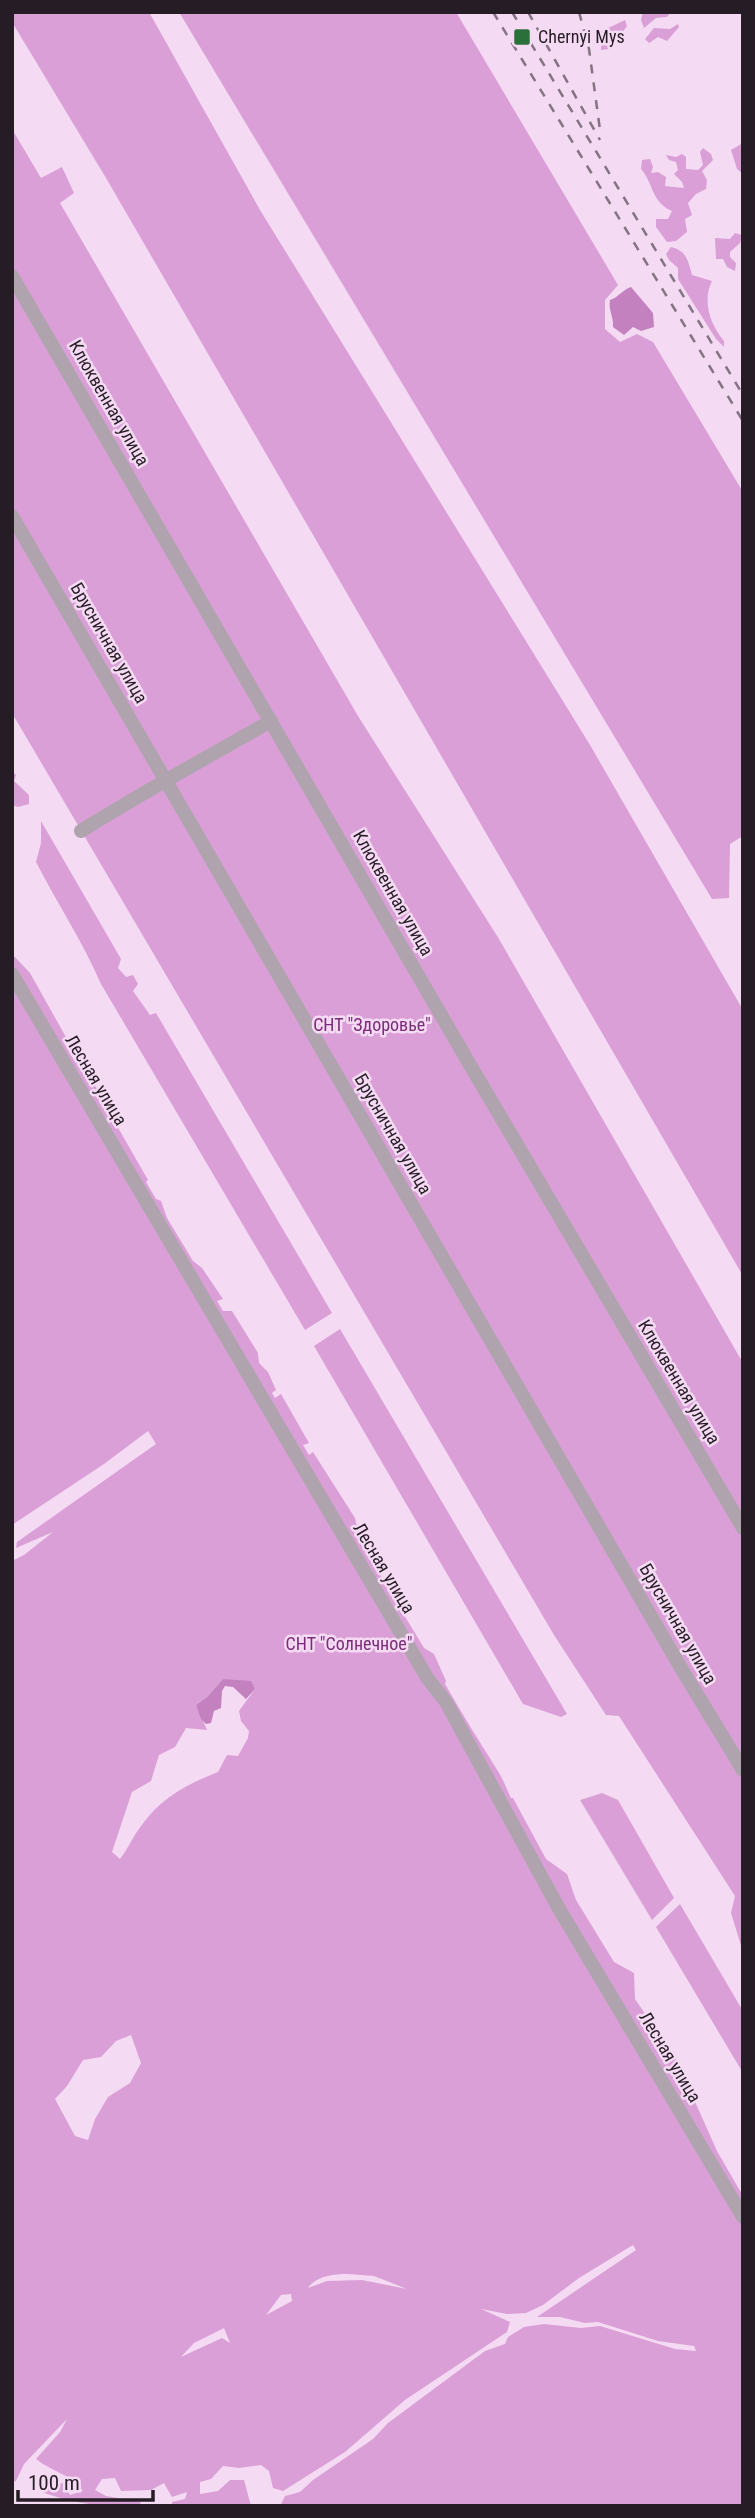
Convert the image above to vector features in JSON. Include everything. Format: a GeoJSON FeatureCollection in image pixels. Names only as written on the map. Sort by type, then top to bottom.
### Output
{"type":"FeatureCollection","features":[{"type":"Feature","properties":{"kind":"street","name":"Клюквенная улица"},"geometry":{"type":"LineString","coordinates":[[12,276],[472,1070],[743,1528]]}},
{"type":"Feature","properties":{"kind":"street","name":"Брусничная улица"},"geometry":{"type":"LineString","coordinates":[[12,516],[743,1770]]}},
{"type":"Feature","properties":{"kind":"street"},"geometry":{"type":"LineString","coordinates":[[81,831],[138,795],[271,721]]}},
{"type":"Feature","properties":{"kind":"street","name":"Лесная улица"},"geometry":{"type":"LineString","coordinates":[[12,974],[421,1667],[446,1702],[558,1907],[743,2217]]}},
{"type":"Feature","properties":{"kind":"green space"},"geometry":{"type":"Polygon","coordinates":[[[12,12],[149,12],[260,210],[590,745],[743,1010],[743,1276],[106,178],[12,22],[12,12]]]}},
{"type":"Feature","properties":{"kind":"green space"},"geometry":{"type":"Polygon","coordinates":[[[179,12],[456,12],[618,285],[605,300],[605,329],[620,342],[637,334],[653,342],[743,492],[743,836],[730,844],[729,898],[712,899],[179,12]]]}},
{"type":"Feature","properties":{"kind":"green space"},"geometry":{"type":"Polygon","coordinates":[[[643,12],[671,12],[667,17],[656,18],[644,28],[641,20],[643,12]]]}},
{"type":"Feature","properties":{"kind":"green space"},"geometry":{"type":"Polygon","coordinates":[[[625,20],[627,26],[610,49],[601,50],[602,31],[625,20]]]}},
{"type":"Feature","properties":{"kind":"green space"},"geometry":{"type":"Polygon","coordinates":[[[678,24],[679,27],[667,41],[658,37],[649,43],[645,39],[654,28],[670,29],[678,24]]]}},
{"type":"Feature","properties":{"kind":"green space","name":"СНТ \"Здоровье\""},"geometry":{"type":"Polygon","coordinates":[[[12,129],[41,178],[62,167],[74,193],[60,203],[358,716],[499,939],[743,1363],[743,1952],[731,1913],[735,1896],[619,1716],[606,1715],[554,1635],[12,713],[12,129]]]}},
{"type":"Feature","properties":{"kind":"green space"},"geometry":{"type":"Polygon","coordinates":[[[743,143],[743,174],[737,169],[731,150],[743,143]]]}},
{"type":"Feature","properties":{"kind":"green space"},"geometry":{"type":"Polygon","coordinates":[[[703,148],[711,154],[713,160],[702,171],[707,180],[706,189],[696,194],[688,203],[692,215],[685,219],[687,232],[676,241],[667,242],[656,227],[656,219],[668,219],[672,211],[656,198],[641,169],[642,160],[650,159],[653,167],[651,173],[658,172],[666,177],[665,186],[684,188],[674,174],[678,170],[676,162],[669,160],[666,155],[676,157],[682,154],[686,157],[686,169],[698,170],[703,165],[700,152],[703,148]]]}},
{"type":"Feature","properties":{"kind":"green space"},"geometry":{"type":"Polygon","coordinates":[[[735,233],[742,235],[740,243],[730,252],[730,257],[736,263],[735,271],[727,267],[723,259],[716,259],[715,238],[730,239],[735,233]]]}},
{"type":"Feature","properties":{"kind":"green space"},"geometry":{"type":"Polygon","coordinates":[[[671,247],[684,254],[692,275],[712,281],[708,296],[709,312],[724,341],[724,347],[716,339],[678,279],[678,268],[666,254],[671,247]]]}},
{"type":"Feature","properties":{"kind":"green space"},"geometry":{"type":"Polygon","coordinates":[[[12,771],[16,775],[14,781],[29,795],[29,804],[18,807],[12,805],[12,771]]]}},
{"type":"Feature","properties":{"kind":"green space"},"geometry":{"type":"Polygon","coordinates":[[[41,821],[121,959],[118,968],[126,977],[133,975],[138,984],[133,991],[150,1015],[156,1013],[332,1313],[305,1330],[101,984],[36,862],[41,843],[41,821]]]}},
{"type":"Feature","properties":{"kind":"green space","name":"СНТ \"Солнечное\""},"geometry":{"type":"Polygon","coordinates":[[[12,954],[30,973],[67,1039],[64,1043],[74,1060],[113,1108],[113,1119],[148,1180],[146,1182],[156,1199],[161,1201],[167,1218],[193,1261],[202,1268],[223,1299],[217,1301],[223,1311],[232,1311],[258,1353],[259,1363],[268,1372],[276,1390],[272,1393],[275,1398],[281,1394],[309,1443],[303,1445],[309,1455],[313,1452],[355,1518],[359,1536],[376,1568],[398,1598],[395,1600],[424,1648],[434,1654],[445,1684],[501,1776],[546,1859],[567,1874],[576,1900],[614,1962],[634,1973],[635,1999],[676,2059],[717,2151],[743,2196],[743,2506],[280,2506],[285,2496],[300,2492],[485,2351],[505,2344],[508,2337],[524,2327],[544,2324],[581,2328],[600,2326],[675,2349],[696,2351],[694,2346],[658,2341],[598,2322],[537,2317],[636,2250],[633,2245],[579,2278],[543,2305],[526,2313],[507,2314],[481,2309],[510,2322],[507,2332],[405,2400],[345,2452],[283,2491],[273,2488],[269,2471],[261,2465],[239,2468],[223,2466],[211,2479],[200,2482],[200,2494],[218,2491],[230,2480],[244,2480],[251,2506],[172,2506],[172,2502],[185,2499],[187,2492],[172,2497],[164,2483],[151,2490],[121,2491],[115,2478],[102,2479],[95,2490],[106,2496],[141,2502],[139,2506],[79,2502],[42,2492],[52,2485],[63,2483],[70,2495],[83,2491],[73,2481],[36,2459],[60,2432],[67,2419],[24,2464],[16,2481],[12,2482],[12,1561],[53,1532],[16,1548],[17,1542],[156,1444],[148,1431],[104,1464],[12,1525],[12,954]],[[223,1679],[196,1705],[207,1730],[186,1728],[175,1747],[159,1755],[151,1781],[132,1792],[112,1852],[120,1859],[138,1830],[157,1807],[185,1787],[218,1772],[227,1755],[238,1756],[248,1738],[249,1731],[241,1721],[239,1711],[255,1689],[223,1679]],[[131,2035],[116,2041],[101,2057],[83,2060],[67,2086],[55,2099],[75,2136],[88,2140],[95,2119],[108,2097],[130,2083],[141,2063],[131,2035]],[[343,2274],[320,2278],[308,2288],[327,2281],[362,2280],[407,2289],[374,2276],[343,2274]],[[291,2294],[281,2295],[266,2315],[292,2301],[291,2294]],[[224,2328],[194,2343],[181,2357],[222,2338],[230,2343],[224,2328]]]}},
{"type":"Feature","properties":{"kind":"green space"},"geometry":{"type":"Polygon","coordinates":[[[340,1329],[567,1714],[561,1717],[523,1704],[314,1346],[340,1329]]]}},
{"type":"Feature","properties":{"kind":"green space"},"geometry":{"type":"Polygon","coordinates":[[[602,1793],[618,1800],[674,1898],[652,1920],[580,1800],[602,1793]]]}},
{"type":"Feature","properties":{"kind":"green space"},"geometry":{"type":"Polygon","coordinates":[[[680,1904],[743,2011],[743,2073],[656,1927],[680,1904]]]}},
{"type":"Feature","properties":{"kind":"shaded area"},"geometry":{"type":"Polygon","coordinates":[[[631,287],[653,313],[654,327],[641,331],[633,327],[624,335],[613,327],[610,300],[631,287]]]}},
{"type":"Feature","properties":{"kind":"shaded area"},"geometry":{"type":"Polygon","coordinates":[[[223,1679],[251,1681],[255,1689],[246,1699],[233,1687],[225,1686],[221,1708],[214,1711],[211,1723],[206,1724],[196,1705],[223,1679]]]}},
{"type":"Feature","properties":{"kind":"railway"},"geometry":{"type":"LineString","coordinates":[[493,12],[743,421]]}},
{"type":"Feature","properties":{"kind":"railway"},"geometry":{"type":"LineString","coordinates":[[512,12],[743,395]]}},
{"type":"Feature","properties":{"kind":"railway"},"geometry":{"type":"LineString","coordinates":[[528,12],[600,140]]}},
{"type":"Feature","properties":{"kind":"railway"},"geometry":{"type":"LineString","coordinates":[[579,12],[589,49],[600,130]]}},
{"type":"Feature","properties":{"kind":"place","name":"Chernyi Mys"},"geometry":{"type":"Point","coordinates":[522,37]}}]}
